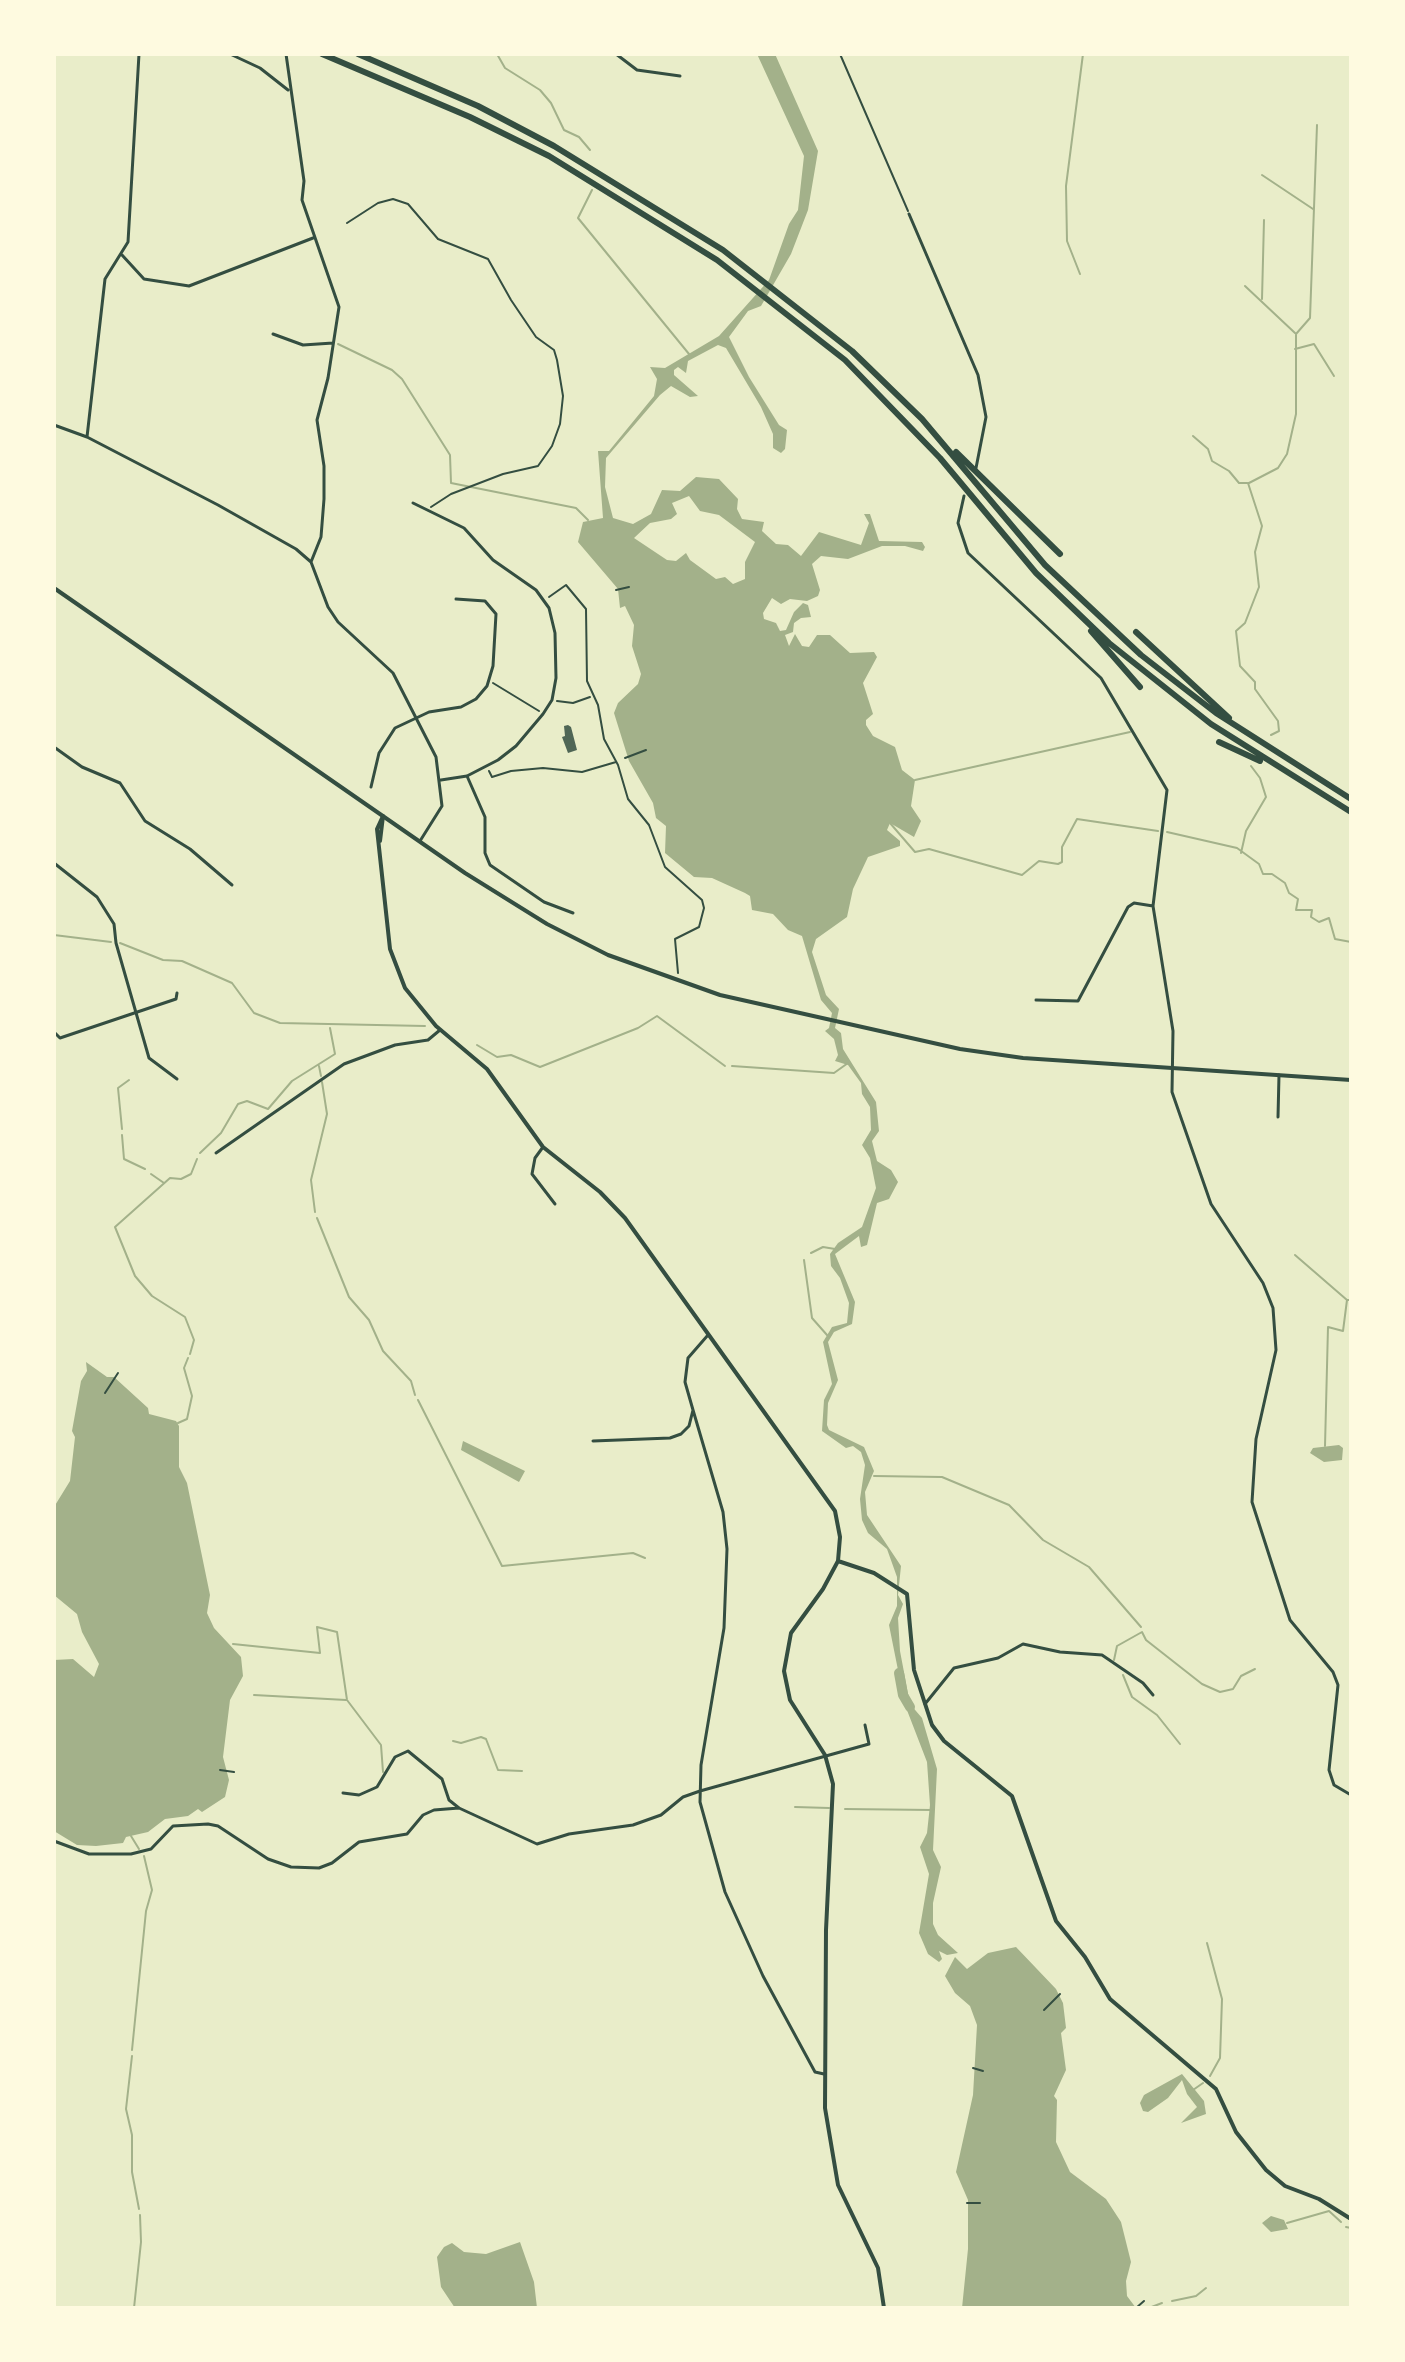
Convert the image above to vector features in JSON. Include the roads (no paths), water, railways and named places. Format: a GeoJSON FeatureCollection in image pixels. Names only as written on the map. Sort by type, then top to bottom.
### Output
{"type":"FeatureCollection","features":[{"type":"Feature","properties":{"kind":"highway"},"geometry":{"type":"LineString","coordinates":[[322,54],[470,117],[549,156],[666,226],[778,306],[845,360],[897,410],[1036,573],[1140,687]]}},
{"type":"Feature","properties":{"kind":"highway"},"geometry":{"type":"LineString","coordinates":[[358,54],[478,106],[554,146],[674,217],[753,272],[852,351],[1060,554]]}},
{"type":"Feature","properties":{"kind":"highway"},"geometry":{"type":"LineString","coordinates":[[922,419],[1017,534],[1082,602],[1166,675],[1250,736],[1351,799]]}},
{"type":"Feature","properties":{"kind":"highway"},"geometry":{"type":"LineString","coordinates":[[1073,610],[1181,703],[1282,771],[1351,812]]}},
{"type":"Feature","properties":{"kind":"highway"},"geometry":{"type":"LineString","coordinates":[[1136,632],[1250,736]]}},
{"type":"Feature","properties":{"kind":"highway"},"geometry":{"type":"LineString","coordinates":[[1219,742],[1282,771]]}},
{"type":"Feature","properties":{"kind":"street"},"geometry":{"type":"LineString","coordinates":[[87,437],[105,279],[128,242],[139,54]]}},
{"type":"Feature","properties":{"kind":"street"},"geometry":{"type":"LineString","coordinates":[[230,54],[260,68],[289,91]]}},
{"type":"Feature","properties":{"kind":"street"},"geometry":{"type":"LineString","coordinates":[[616,54],[637,70],[680,76]]}},
{"type":"Feature","properties":{"kind":"street"},"geometry":{"type":"LineString","coordinates":[[286,55],[304,181],[302,200],[337,297],[333,343],[317,420],[324,466],[324,499],[318,552],[311,562]]}},
{"type":"Feature","properties":{"kind":"street"},"geometry":{"type":"LineString","coordinates":[[909,214],[978,375],[986,417],[976,468]]}},
{"type":"Feature","properties":{"kind":"street"},"geometry":{"type":"LineString","coordinates":[[122,255],[144,279],[189,286],[314,238]]}},
{"type":"Feature","properties":{"kind":"street"},"geometry":{"type":"LineString","coordinates":[[273,334],[303,345],[333,343]]}},
{"type":"Feature","properties":{"kind":"street"},"geometry":{"type":"LineString","coordinates":[[54,425],[87,437],[218,505],[296,549],[311,562],[333,615],[393,673],[436,757],[441,780],[440,811],[420,841]]}},
{"type":"Feature","properties":{"kind":"street"},"geometry":{"type":"LineString","coordinates":[[964,496],[958,523],[968,553],[1101,678],[1165,784],[1168,799],[1153,883],[1153,906],[1173,1031],[1172,1092],[1211,1204],[1263,1283],[1273,1308],[1276,1350],[1256,1439],[1252,1502],[1290,1620],[1333,1672],[1338,1685],[1329,1770],[1334,1785],[1351,1795]]}},
{"type":"Feature","properties":{"kind":"street"},"geometry":{"type":"LineString","coordinates":[[413,503],[464,528],[493,560],[523,579],[544,600],[555,633],[556,678],[552,700],[543,714],[516,746],[467,776],[441,780]]}},
{"type":"Feature","properties":{"kind":"street"},"geometry":{"type":"LineString","coordinates":[[54,588],[420,841],[547,924],[608,955],[720,995],[988,1053],[1351,1080]]}},
{"type":"Feature","properties":{"kind":"street"},"geometry":{"type":"LineString","coordinates":[[371,787],[376,761],[388,735],[401,724],[417,717],[469,703],[483,692],[489,680],[496,614],[485,601],[456,599]]}},
{"type":"Feature","properties":{"kind":"street"},"geometry":{"type":"LineString","coordinates":[[54,747],[82,767],[120,783],[145,821],[193,851],[232,885]]}},
{"type":"Feature","properties":{"kind":"street"},"geometry":{"type":"LineString","coordinates":[[467,776],[485,817],[485,853],[490,865],[544,902],[573,913]]}},
{"type":"Feature","properties":{"kind":"street"},"geometry":{"type":"LineString","coordinates":[[383,816],[378,822],[393,962],[412,999],[440,1030],[487,1069],[543,1147],[613,1204],[831,1500],[839,1528],[838,1561],[823,1589],[794,1627],[784,1656],[785,1682],[790,1700],[825,1755],[834,1807],[827,1885],[824,2074],[834,2170],[849,2213],[878,2268],[884,2308]]}},
{"type":"Feature","properties":{"kind":"street"},"geometry":{"type":"LineString","coordinates":[[54,863],[97,897],[114,924],[116,943],[149,1058],[177,1079]]}},
{"type":"Feature","properties":{"kind":"street"},"geometry":{"type":"LineString","coordinates":[[1036,1000],[1078,1001],[1128,907],[1134,903],[1153,906]]}},
{"type":"Feature","properties":{"kind":"street"},"geometry":{"type":"LineString","coordinates":[[54,1032],[60,1038],[176,999],[177,993]]}},
{"type":"Feature","properties":{"kind":"street"},"geometry":{"type":"LineString","coordinates":[[216,1153],[344,1064],[395,1045],[428,1040],[440,1030]]}},
{"type":"Feature","properties":{"kind":"street"},"geometry":{"type":"LineString","coordinates":[[1278,1117],[1279,1075]]}},
{"type":"Feature","properties":{"kind":"street"},"geometry":{"type":"LineString","coordinates":[[543,1147],[535,1158],[532,1174],[555,1204]]}},
{"type":"Feature","properties":{"kind":"street"},"geometry":{"type":"LineString","coordinates":[[708,1335],[688,1358],[685,1382],[723,1512],[727,1549],[724,1628],[700,1791],[725,1892],[763,1976],[815,2072],[824,2074]]}},
{"type":"Feature","properties":{"kind":"street"},"geometry":{"type":"LineString","coordinates":[[593,1441],[670,1438],[689,1426],[693,1410]]}},
{"type":"Feature","properties":{"kind":"street"},"geometry":{"type":"LineString","coordinates":[[838,1561],[874,1573],[899,1588],[910,1602],[911,1657],[932,1725],[944,1741],[1012,1796],[1056,1921],[1085,1957],[1110,1999],[1216,2089],[1236,2132],[1266,2170],[1285,2186],[1319,2199],[1351,2219]]}},
{"type":"Feature","properties":{"kind":"street"},"geometry":{"type":"LineString","coordinates":[[925,1704],[954,1668],[998,1658],[1023,1644],[1060,1652],[1102,1655],[1143,1683],[1153,1695]]}},
{"type":"Feature","properties":{"kind":"street"},"geometry":{"type":"LineString","coordinates":[[343,1793],[359,1795],[377,1787],[384,1781],[392,1761],[408,1751],[415,1753],[442,1779],[449,1800],[459,1808],[537,1844],[569,1834],[633,1825],[661,1815],[683,1797],[700,1791],[869,1744],[865,1725]]}},
{"type":"Feature","properties":{"kind":"street"},"geometry":{"type":"LineString","coordinates":[[54,1841],[89,1854],[131,1854],[151,1849],[173,1826],[208,1824],[218,1826],[268,1859],[291,1867],[319,1868],[332,1863],[359,1842],[407,1834],[423,1815],[434,1810],[459,1808]]}},
{"type":"Feature","properties":{"kind":"waterway"},"geometry":{"type":"LineString","coordinates":[[497,54],[505,68],[540,90],[551,103],[564,130],[579,137],[590,150]]}},
{"type":"Feature","properties":{"kind":"waterway"},"geometry":{"type":"LineString","coordinates":[[1080,274],[1067,241],[1066,186],[1083,54]]}},
{"type":"Feature","properties":{"kind":"waterway"},"geometry":{"type":"LineString","coordinates":[[1296,334],[1310,318],[1317,125]]}},
{"type":"Feature","properties":{"kind":"waterway"},"geometry":{"type":"LineString","coordinates":[[1262,175],[1313,209]]}},
{"type":"Feature","properties":{"kind":"waterway"},"geometry":{"type":"LineString","coordinates":[[592,190],[578,218],[689,354]]}},
{"type":"Feature","properties":{"kind":"waterway"},"geometry":{"type":"LineString","coordinates":[[1262,299],[1264,220]]}},
{"type":"Feature","properties":{"kind":"waterway"},"geometry":{"type":"LineString","coordinates":[[1245,286],[1295,333]]}},
{"type":"Feature","properties":{"kind":"waterway"},"geometry":{"type":"LineString","coordinates":[[1249,483],[1278,468],[1287,454],[1296,414],[1296,335]]}},
{"type":"Feature","properties":{"kind":"waterway"},"geometry":{"type":"LineString","coordinates":[[338,344],[392,370],[402,379],[450,455],[451,483],[576,508],[588,520]]}},
{"type":"Feature","properties":{"kind":"waterway"},"geometry":{"type":"LineString","coordinates":[[1295,349],[1314,344],[1334,376]]}},
{"type":"Feature","properties":{"kind":"waterway"},"geometry":{"type":"LineString","coordinates":[[1193,436],[1208,449],[1212,461],[1229,471],[1239,483],[1247,483]]}},
{"type":"Feature","properties":{"kind":"waterway"},"geometry":{"type":"LineString","coordinates":[[1248,483],[1262,526],[1255,552],[1259,587],[1245,623],[1236,631],[1240,666],[1255,682],[1255,689],[1278,721],[1279,731],[1271,735]]}},
{"type":"Feature","properties":{"kind":"waterway"},"geometry":{"type":"LineString","coordinates":[[915,780],[1130,732]]}},
{"type":"Feature","properties":{"kind":"waterway"},"geometry":{"type":"LineString","coordinates":[[1241,853],[1246,831],[1266,797],[1260,778],[1251,766]]}},
{"type":"Feature","properties":{"kind":"waterway"},"geometry":{"type":"LineString","coordinates":[[890,823],[915,852],[929,849],[1022,875],[1039,861],[1062,862],[1062,847],[1077,819],[1158,831]]}},
{"type":"Feature","properties":{"kind":"waterway"},"geometry":{"type":"LineString","coordinates":[[1167,832],[1237,848],[1259,864],[1263,874],[1272,874],[1285,883],[1289,893],[1298,899],[1296,910],[1312,910],[1311,917],[1319,922],[1329,918],[1335,939],[1351,942]]}},
{"type":"Feature","properties":{"kind":"waterway"},"geometry":{"type":"LineString","coordinates":[[54,935],[111,942]]}},
{"type":"Feature","properties":{"kind":"waterway"},"geometry":{"type":"LineString","coordinates":[[120,943],[163,960],[182,961],[232,983],[254,1013],[280,1023],[425,1026]]}},
{"type":"Feature","properties":{"kind":"waterway"},"geometry":{"type":"LineString","coordinates":[[477,1045],[497,1057],[511,1055],[540,1067],[638,1028],[657,1016],[725,1066]]}},
{"type":"Feature","properties":{"kind":"waterway"},"geometry":{"type":"LineString","coordinates":[[200,1153],[221,1133],[238,1104],[247,1101],[268,1109],[292,1081],[335,1054],[330,1028]]}},
{"type":"Feature","properties":{"kind":"waterway"},"geometry":{"type":"LineString","coordinates":[[732,1066],[834,1073],[848,1063]]}},
{"type":"Feature","properties":{"kind":"waterway"},"geometry":{"type":"LineString","coordinates":[[319,1066],[321,1076]]}},
{"type":"Feature","properties":{"kind":"waterway"},"geometry":{"type":"LineString","coordinates":[[122,1129],[118,1088],[129,1080]]}},
{"type":"Feature","properties":{"kind":"waterway"},"geometry":{"type":"LineString","coordinates":[[315,1212],[311,1180],[327,1114],[322,1082]]}},
{"type":"Feature","properties":{"kind":"waterway"},"geometry":{"type":"LineString","coordinates":[[122,1135],[124,1159],[145,1169]]}},
{"type":"Feature","properties":{"kind":"waterway"},"geometry":{"type":"LineString","coordinates":[[190,1354],[194,1340],[185,1317],[152,1296],[135,1276],[115,1227],[170,1178],[181,1179],[191,1174],[197,1159]]}},
{"type":"Feature","properties":{"kind":"waterway"},"geometry":{"type":"LineString","coordinates":[[151,1174],[164,1183]]}},
{"type":"Feature","properties":{"kind":"waterway"},"geometry":{"type":"LineString","coordinates":[[317,1218],[349,1297],[369,1320],[383,1351],[411,1381],[415,1395]]}},
{"type":"Feature","properties":{"kind":"waterway"},"geometry":{"type":"LineString","coordinates":[[811,1253],[823,1247],[835,1249]]}},
{"type":"Feature","properties":{"kind":"waterway"},"geometry":{"type":"LineString","coordinates":[[1295,1255],[1347,1300]]}},
{"type":"Feature","properties":{"kind":"waterway"},"geometry":{"type":"LineString","coordinates":[[804,1260],[812,1318],[827,1335]]}},
{"type":"Feature","properties":{"kind":"waterway"},"geometry":{"type":"LineString","coordinates":[[1325,1446],[1328,1327],[1343,1331],[1347,1300],[1351,1300]]}},
{"type":"Feature","properties":{"kind":"waterway"},"geometry":{"type":"LineString","coordinates":[[178,1423],[187,1419],[192,1396],[184,1368],[188,1358]]}},
{"type":"Feature","properties":{"kind":"waterway"},"geometry":{"type":"LineString","coordinates":[[418,1400],[502,1566],[633,1553],[645,1558]]}},
{"type":"Feature","properties":{"kind":"waterway"},"geometry":{"type":"LineString","coordinates":[[874,1476],[942,1477],[1009,1505],[1043,1540],[1089,1567],[1141,1627]]}},
{"type":"Feature","properties":{"kind":"waterway"},"geometry":{"type":"LineString","coordinates":[[233,1644],[320,1653],[317,1627],[337,1632],[347,1700],[381,1745],[383,1772]]}},
{"type":"Feature","properties":{"kind":"waterway"},"geometry":{"type":"LineString","coordinates":[[1114,1660],[1117,1646],[1142,1632],[1146,1640],[1202,1684],[1220,1692],[1233,1689],[1241,1676],[1255,1669]]}},
{"type":"Feature","properties":{"kind":"waterway"},"geometry":{"type":"LineString","coordinates":[[899,1673],[903,1695],[910,1707]]}},
{"type":"Feature","properties":{"kind":"waterway"},"geometry":{"type":"LineString","coordinates":[[1123,1675],[1132,1697],[1157,1715],[1180,1744]]}},
{"type":"Feature","properties":{"kind":"waterway"},"geometry":{"type":"LineString","coordinates":[[254,1695],[346,1700]]}},
{"type":"Feature","properties":{"kind":"waterway"},"geometry":{"type":"LineString","coordinates":[[453,1741],[461,1743],[481,1737],[486,1739],[498,1770],[522,1771]]}},
{"type":"Feature","properties":{"kind":"waterway"},"geometry":{"type":"LineString","coordinates":[[795,1807],[829,1808]]}},
{"type":"Feature","properties":{"kind":"waterway"},"geometry":{"type":"LineString","coordinates":[[845,1809],[932,1810]]}},
{"type":"Feature","properties":{"kind":"waterway"},"geometry":{"type":"LineString","coordinates":[[131,1836],[139,1849]]}},
{"type":"Feature","properties":{"kind":"waterway"},"geometry":{"type":"LineString","coordinates":[[132,2050],[146,1911],[152,1890],[144,1856]]}},
{"type":"Feature","properties":{"kind":"waterway"},"geometry":{"type":"LineString","coordinates":[[1207,1943],[1222,1999],[1220,2058],[1210,2076]]}},
{"type":"Feature","properties":{"kind":"waterway"},"geometry":{"type":"LineString","coordinates":[[132,2056],[126,2109],[132,2135],[132,2172],[139,2209]]}},
{"type":"Feature","properties":{"kind":"waterway"},"geometry":{"type":"LineString","coordinates":[[1193,2090],[1203,2083]]}},
{"type":"Feature","properties":{"kind":"waterway"},"geometry":{"type":"LineString","coordinates":[[1287,2223],[1329,2211],[1341,2222]]}},
{"type":"Feature","properties":{"kind":"waterway"},"geometry":{"type":"LineString","coordinates":[[134,2308],[141,2242],[140,2215]]}},
{"type":"Feature","properties":{"kind":"waterway"},"geometry":{"type":"LineString","coordinates":[[1346,2227],[1351,2228]]}},
{"type":"Feature","properties":{"kind":"waterway"},"geometry":{"type":"LineString","coordinates":[[1172,2301],[1196,2296],[1206,2288]]}},
{"type":"Feature","properties":{"kind":"waterway"},"geometry":{"type":"LineString","coordinates":[[1149,2308],[1162,2303]]}}]}
